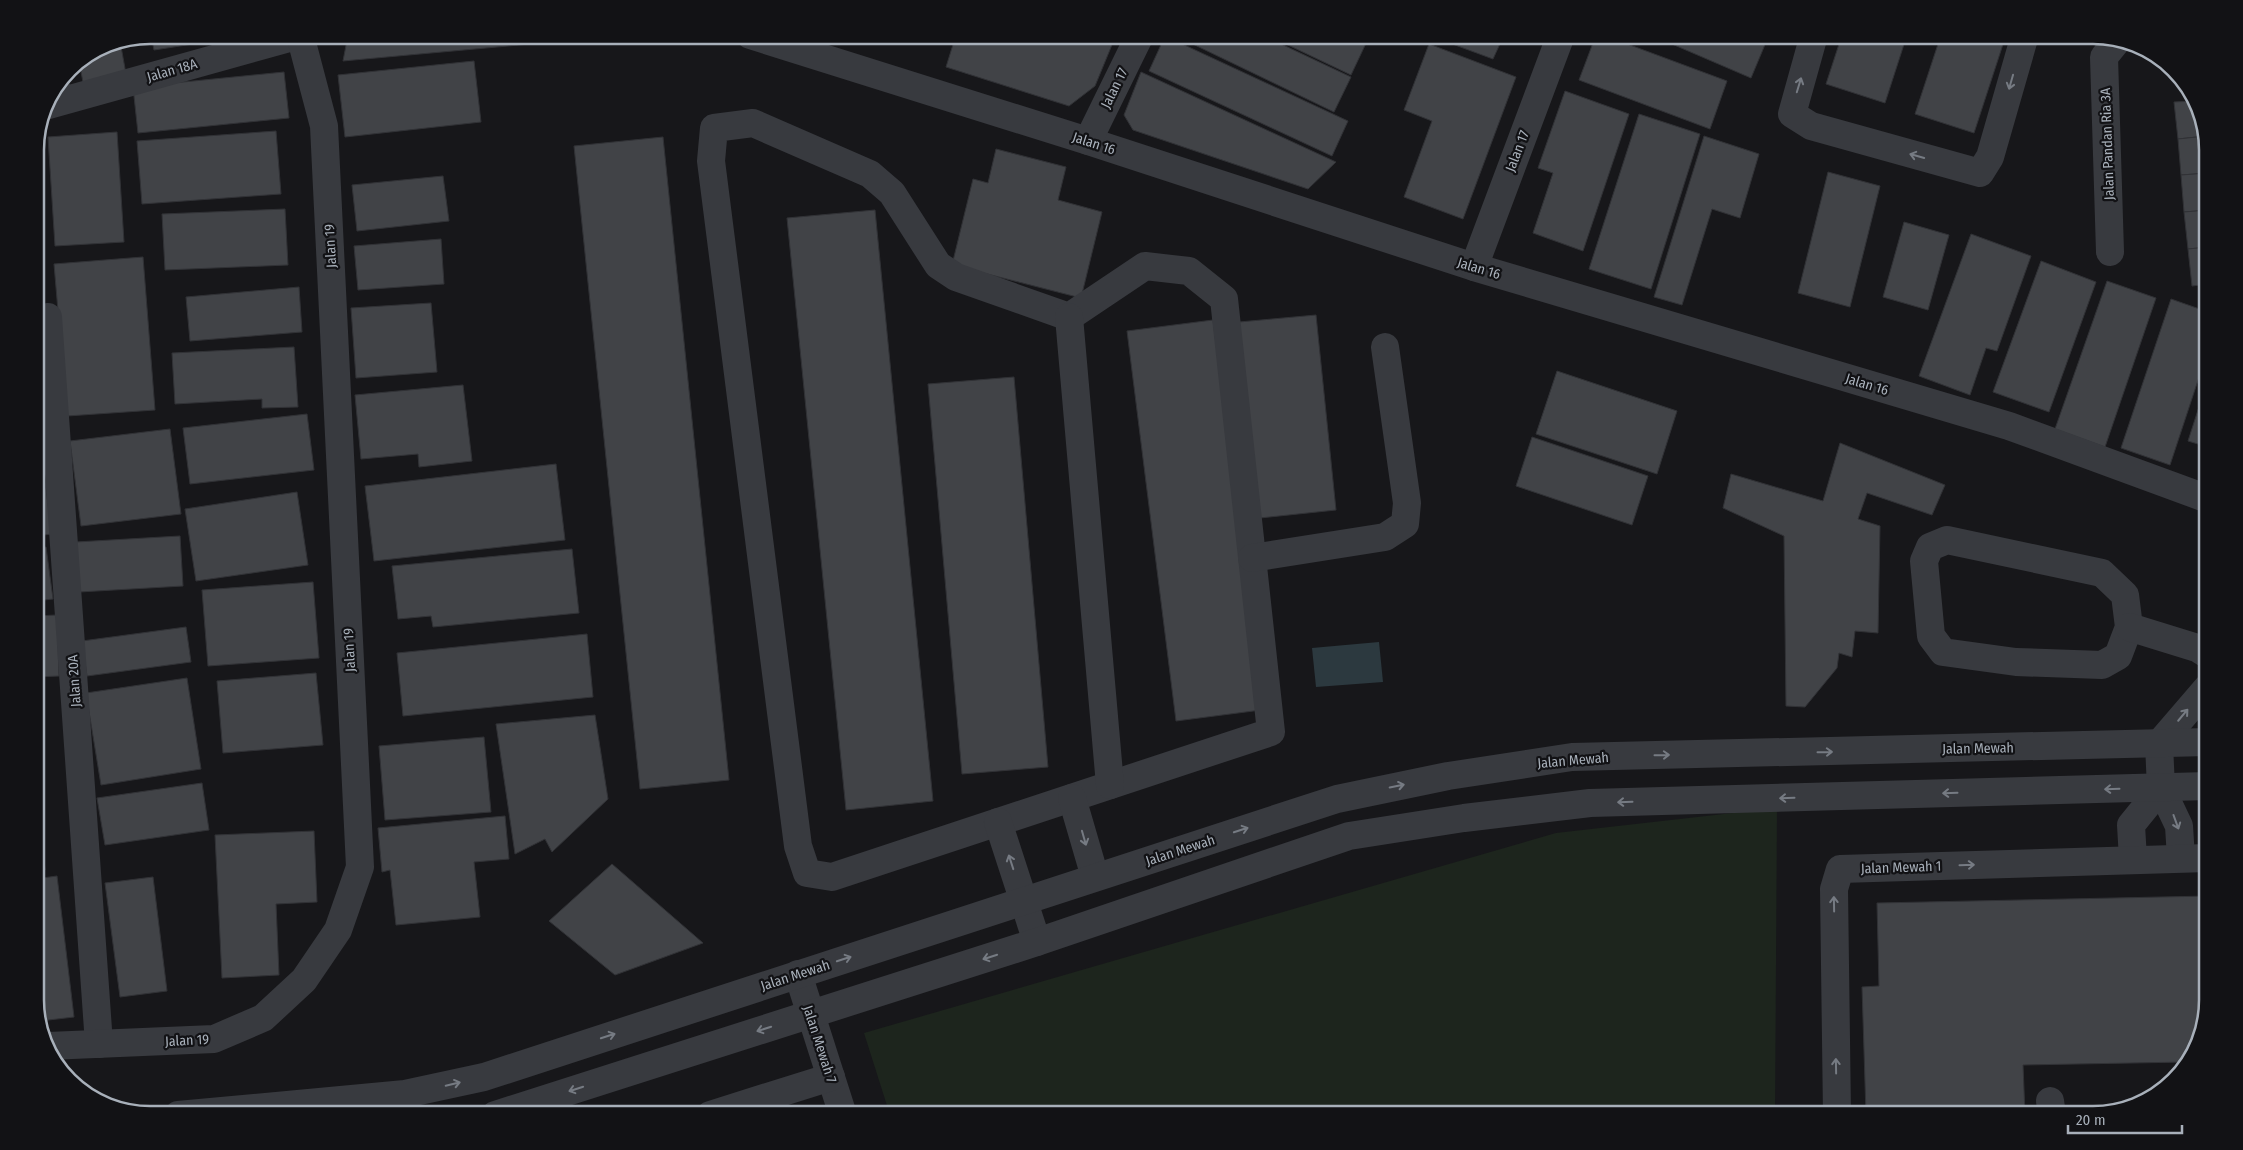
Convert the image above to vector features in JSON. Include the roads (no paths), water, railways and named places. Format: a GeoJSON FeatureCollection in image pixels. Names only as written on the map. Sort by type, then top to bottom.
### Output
{"type":"FeatureCollection","features":[{"type":"Feature","properties":{"kind":"street","name":"Jalan 18A"},"geometry":{"type":"LineString","coordinates":[[55,103],[268,44]]}},
{"type":"Feature","properties":{"kind":"street","name":"Jalan 19"},"geometry":{"type":"LineString","coordinates":[[54,1046],[214,1039],[262,1018],[304,980],[338,930],[360,866],[324,126],[302,44]]}},
{"type":"Feature","properties":{"kind":"street","name":"Jalan 16"},"geometry":{"type":"LineString","coordinates":[[779,44],[1088,141],[1474,267],[2009,426],[2199,496]]}},
{"type":"Feature","properties":{"kind":"street","name":"Jalan 17"},"geometry":{"type":"LineString","coordinates":[[1088,141],[1136,44]]}},
{"type":"Feature","properties":{"kind":"street","name":"Jalan 17"},"geometry":{"type":"LineString","coordinates":[[1474,267],[1558,44]]}},
{"type":"Feature","properties":{"kind":"street"},"geometry":{"type":"LineString","coordinates":[[1811,44],[1792,114],[1811,126],[1980,173],[1990,157],[2022,44]]}},
{"type":"Feature","properties":{"kind":"street","name":"Jalan Pandan Ria 3A"},"geometry":{"type":"LineString","coordinates":[[2110,252],[2104,57],[2113,46]]}},
{"type":"Feature","properties":{"kind":"street"},"geometry":{"type":"LineString","coordinates":[[753,123],[870,174],[892,193],[938,265],[956,277],[1069,317],[1145,266],[1190,271],[1224,299],[1271,732],[832,877],[807,873],[798,846],[711,161],[714,128],[753,123]]}},
{"type":"Feature","properties":{"kind":"street","name":"Jalan 20A"},"geometry":{"type":"LineString","coordinates":[[48,317],[99,1044]]}},
{"type":"Feature","properties":{"kind":"street"},"geometry":{"type":"LineString","coordinates":[[1069,317],[1110,785]]}},
{"type":"Feature","properties":{"kind":"street"},"geometry":{"type":"LineString","coordinates":[[1252,558],[1385,537],[1406,524],[1407,503],[1386,347]]}},
{"type":"Feature","properties":{"kind":"street"},"geometry":{"type":"LineString","coordinates":[[1947,540],[2102,573],[2125,596],[2129,627],[2118,656],[2102,665],[2016,662],[1943,652],[1931,636],[1924,561],[1930,547],[1947,540]]}},
{"type":"Feature","properties":{"kind":"street"},"geometry":{"type":"LineString","coordinates":[[2129,627],[2199,649]]}},
{"type":"Feature","properties":{"kind":"street"},"geometry":{"type":"LineString","coordinates":[[2181,858],[2179,826],[2161,788],[2159,744],[2199,697]]}},
{"type":"Feature","properties":{"kind":"street","name":"Jalan Mewah"},"geometry":{"type":"LineString","coordinates":[[386,1106],[409,1105],[484,1077],[1337,799],[1448,776],[1572,757],[2199,742]]}},
{"type":"Feature","properties":{"kind":"street"},"geometry":{"type":"LineString","coordinates":[[523,1106],[1037,942],[1349,836],[1464,818],[1590,803],[2199,786]]}},
{"type":"Feature","properties":{"kind":"street"},"geometry":{"type":"LineString","coordinates":[[2133,859],[2131,825],[2161,788]]}},
{"type":"Feature","properties":{"kind":"street"},"geometry":{"type":"LineString","coordinates":[[1072,798],[1095,878]]}},
{"type":"Feature","properties":{"kind":"street"},"geometry":{"type":"LineString","coordinates":[[998,822],[1037,942]]}},
{"type":"Feature","properties":{"kind":"street","name":"Jalan Mewah 1"},"geometry":{"type":"LineString","coordinates":[[1837,1106],[1834,889],[1840,870],[2199,858]]}},
{"type":"Feature","properties":{"kind":"street","name":"Jalan Mewah 7"},"geometry":{"type":"LineString","coordinates":[[798,974],[840,1106]]}},
{"type":"Feature","properties":{"kind":"street"},"geometry":{"type":"LineString","coordinates":[[739,1106],[831,1077]]}}]}
